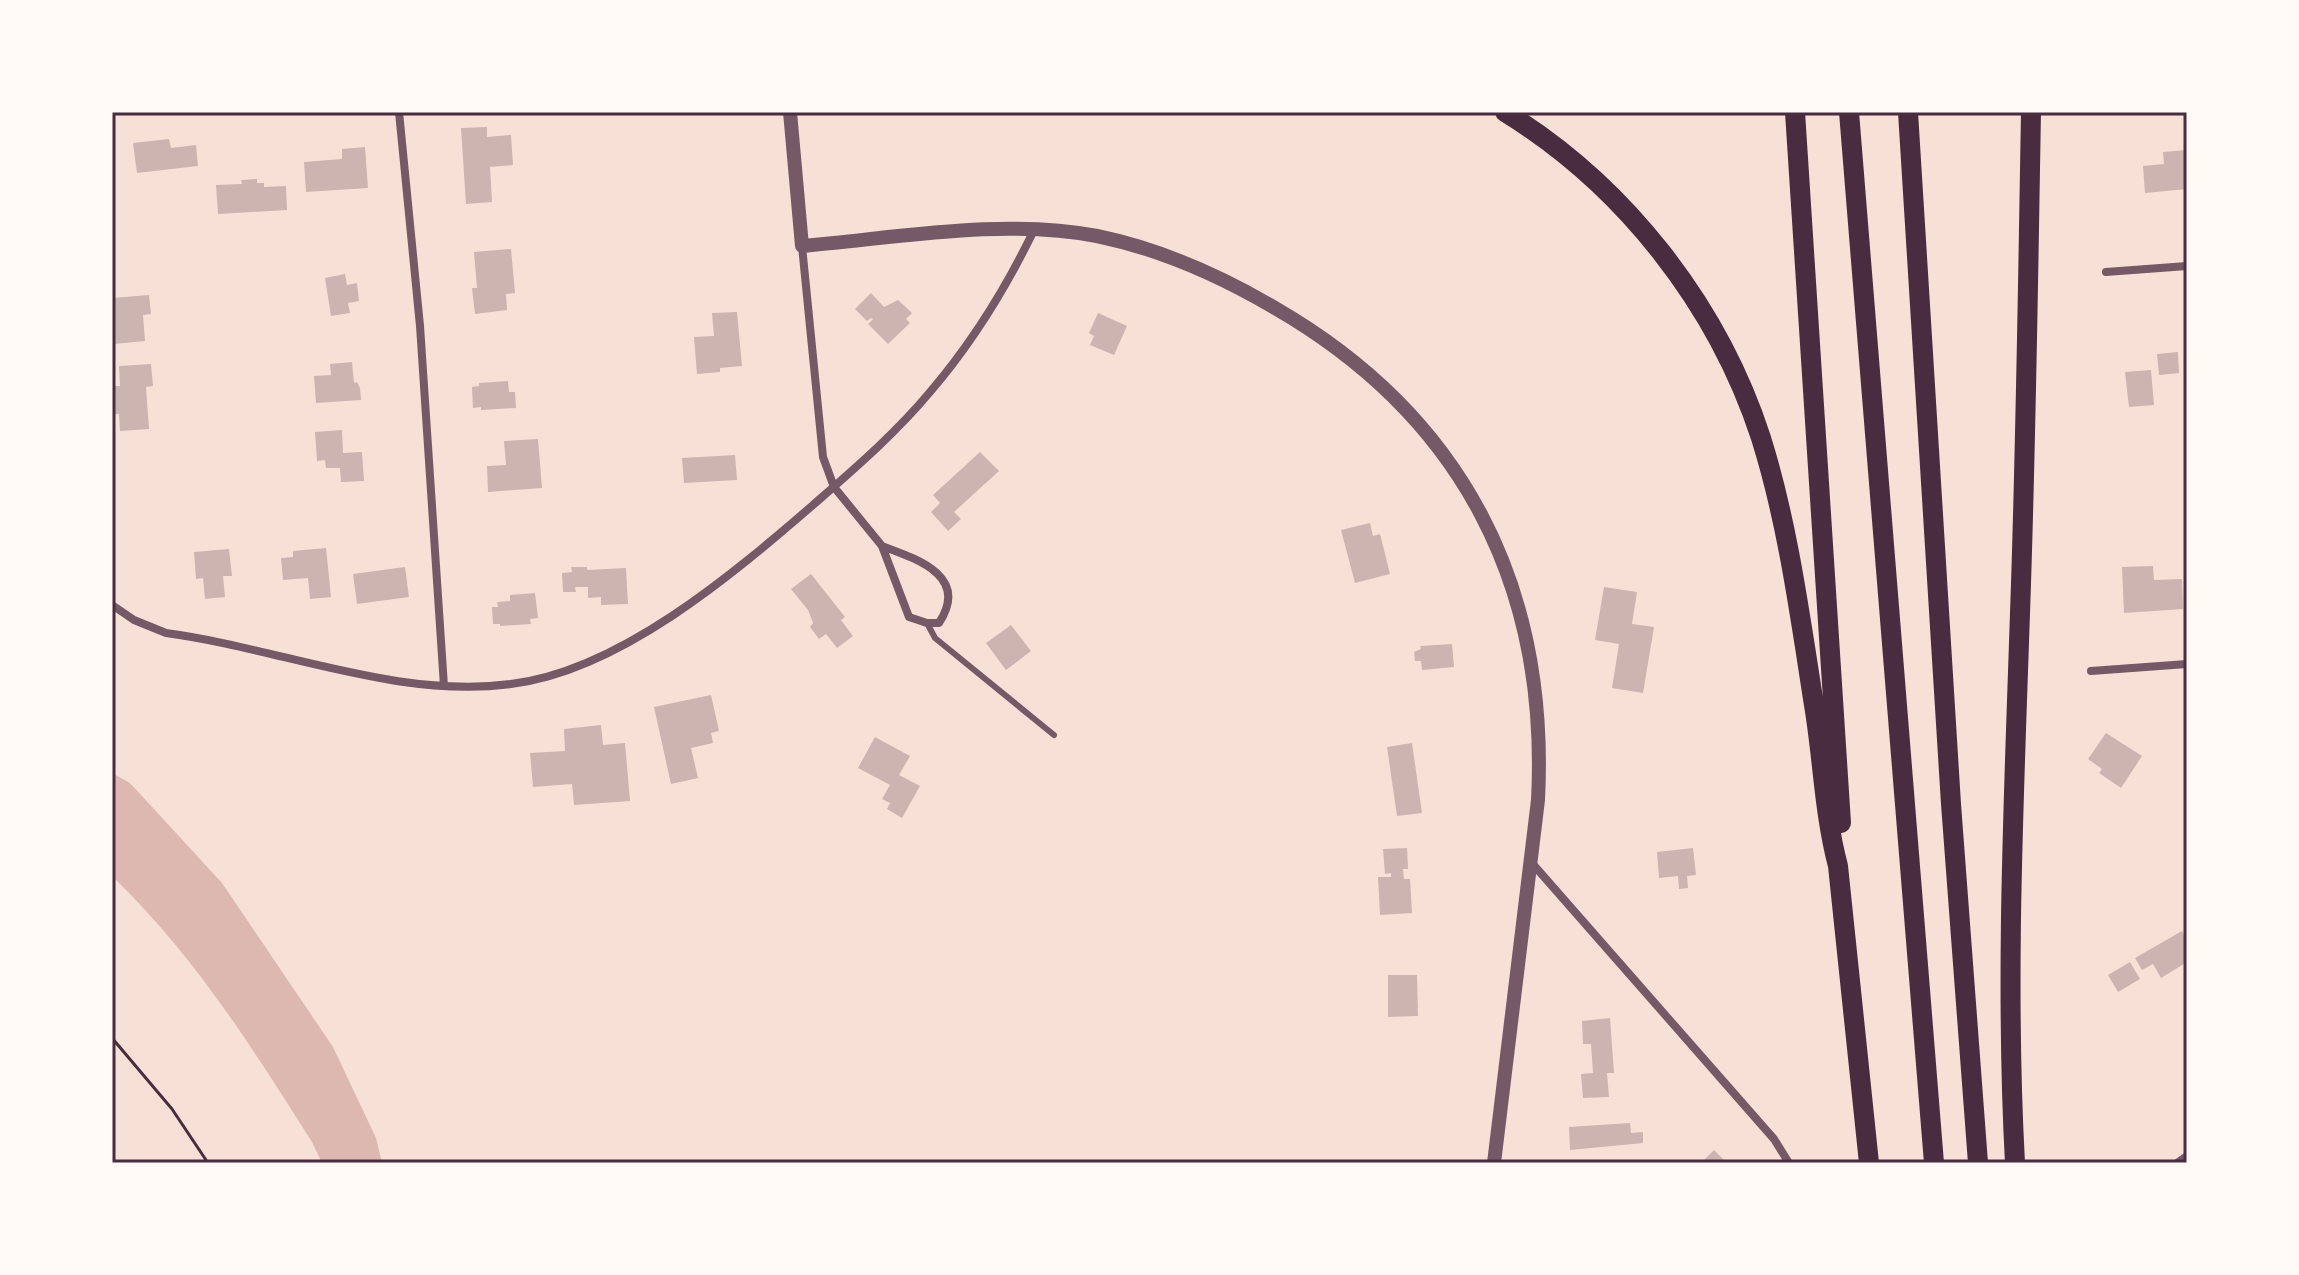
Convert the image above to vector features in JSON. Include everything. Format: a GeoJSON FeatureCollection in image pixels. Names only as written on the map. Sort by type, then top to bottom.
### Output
{"type":"FeatureCollection","features":[{"type":"Feature","properties":{"kind":"highway"},"geometry":{"type":"LineString","coordinates":[[1505,112],[1549,142],[1583,171],[1647,235],[1699,305],[1740,385],[1764,449],[1783,530],[1816,714],[1829,832],[1838,866],[1869,1163]]}},
{"type":"Feature","properties":{"kind":"highway"},"geometry":{"type":"LineString","coordinates":[[1795,112],[1841,832],[1838,866]]}},
{"type":"Feature","properties":{"kind":"highway"},"geometry":{"type":"LineString","coordinates":[[1849,112],[1934,1163]]}},
{"type":"Feature","properties":{"kind":"highway"},"geometry":{"type":"LineString","coordinates":[[1908,112],[1951,804],[1978,1163]]}},
{"type":"Feature","properties":{"kind":"highway"},"geometry":{"type":"LineString","coordinates":[[2015,1163],[2011,891],[2026,457],[2031,112]]}},
{"type":"Feature","properties":{"kind":"street"},"geometry":{"type":"LineString","coordinates":[[399,112],[420,326],[444,686]]}},
{"type":"Feature","properties":{"kind":"street"},"geometry":{"type":"LineString","coordinates":[[790,112],[823,457],[834,487],[882,546],[909,617],[939,623],[949,608],[950,594],[941,576],[930,567],[882,546]]}},
{"type":"Feature","properties":{"kind":"street"},"geometry":{"type":"LineString","coordinates":[[802,246],[985,230],[1034,230],[1094,236],[1145,248],[1236,286],[1316,331],[1358,362],[1437,445],[1472,498],[1496,544],[1515,593],[1530,654],[1538,706],[1540,758],[1494,1163]]}},
{"type":"Feature","properties":{"kind":"street"},"geometry":{"type":"LineString","coordinates":[[112,605],[153,629],[180,636],[418,684],[510,684],[563,672],[605,655],[664,619],[757,554],[901,425],[941,379],[996,300],[1034,230]]}},
{"type":"Feature","properties":{"kind":"street"},"geometry":{"type":"LineString","coordinates":[[2106,272],[2187,266]]}},
{"type":"Feature","properties":{"kind":"street"},"geometry":{"type":"LineString","coordinates":[[2091,671],[2187,664]]}},
{"type":"Feature","properties":{"kind":"street"},"geometry":{"type":"LineString","coordinates":[[1530,861],[1774,1139],[1789,1163]]}},
{"type":"Feature","properties":{"kind":"street"},"geometry":{"type":"LineString","coordinates":[[2177,1163],[2187,1156]]}},
{"type":"Feature","properties":{"kind":"lane"},"geometry":{"type":"LineString","coordinates":[[927,623],[935,638],[1054,735]]}},
{"type":"Feature","properties":{"kind":"path"},"geometry":{"type":"LineString","coordinates":[[112,1038],[154,1084],[208,1163]]}},
{"type":"Feature","properties":{"kind":"shaded area"},"geometry":{"type":"Polygon","coordinates":[[[112,773],[130,783],[222,883],[333,1047],[376,1138],[382,1163],[322,1163],[290,1106],[220,1003],[169,937],[112,876],[112,773]]]}},
{"type":"Feature","properties":{"kind":"building"},"geometry":{"type":"Polygon","coordinates":[[[487,127],[487,137],[511,135],[513,165],[490,167],[492,202],[466,204],[461,128],[487,127]]]}},
{"type":"Feature","properties":{"kind":"building"},"geometry":{"type":"Polygon","coordinates":[[[169,139],[171,148],[196,145],[198,166],[137,173],[133,143],[169,139]]]}},
{"type":"Feature","properties":{"kind":"building"},"geometry":{"type":"Polygon","coordinates":[[[365,147],[368,188],[306,192],[304,162],[342,159],[342,149],[365,147]]]}},
{"type":"Feature","properties":{"kind":"building"},"geometry":{"type":"Polygon","coordinates":[[[2187,150],[2187,189],[2145,193],[2143,166],[2164,164],[2163,152],[2187,150]]]}},
{"type":"Feature","properties":{"kind":"building"},"geometry":{"type":"Polygon","coordinates":[[[257,179],[257,183],[264,183],[264,187],[286,186],[287,210],[218,214],[216,185],[242,184],[241,180],[257,179]]]}},
{"type":"Feature","properties":{"kind":"building"},"geometry":{"type":"Polygon","coordinates":[[[511,249],[515,293],[506,294],[507,310],[475,314],[472,288],[477,288],[474,252],[511,249]]]}},
{"type":"Feature","properties":{"kind":"building"},"geometry":{"type":"Polygon","coordinates":[[[345,274],[347,285],[357,283],[359,301],[348,303],[350,313],[331,316],[325,278],[345,274]]]}},
{"type":"Feature","properties":{"kind":"building"},"geometry":{"type":"Polygon","coordinates":[[[871,293],[884,307],[898,300],[912,313],[906,319],[910,323],[888,344],[868,324],[873,319],[867,321],[855,309],[871,293]]]}},
{"type":"Feature","properties":{"kind":"building"},"geometry":{"type":"Polygon","coordinates":[[[149,295],[151,314],[143,315],[145,341],[114,344],[112,298],[149,295]]]}},
{"type":"Feature","properties":{"kind":"building"},"geometry":{"type":"Polygon","coordinates":[[[737,312],[742,366],[697,374],[694,337],[714,336],[712,313],[737,312]]]}},
{"type":"Feature","properties":{"kind":"building"},"geometry":{"type":"Polygon","coordinates":[[[1098,313],[1127,326],[1114,355],[1090,345],[1094,336],[1089,333],[1098,313]]]}},
{"type":"Feature","properties":{"kind":"building"},"geometry":{"type":"Polygon","coordinates":[[[2178,352],[2179,373],[2159,375],[2157,354],[2178,352]]]}},
{"type":"Feature","properties":{"kind":"building"},"geometry":{"type":"Polygon","coordinates":[[[352,362],[354,383],[357,382],[360,388],[361,400],[316,403],[314,376],[331,375],[330,364],[352,362]]]}},
{"type":"Feature","properties":{"kind":"building"},"geometry":{"type":"Polygon","coordinates":[[[151,364],[153,386],[146,387],[149,429],[120,431],[119,414],[112,414],[112,386],[120,386],[119,366],[151,364]]]}},
{"type":"Feature","properties":{"kind":"building"},"geometry":{"type":"Polygon","coordinates":[[[2151,370],[2154,405],[2129,407],[2125,372],[2151,370]]]}},
{"type":"Feature","properties":{"kind":"building"},"geometry":{"type":"Polygon","coordinates":[[[508,381],[509,392],[515,392],[516,408],[473,408],[472,387],[479,386],[479,383],[508,381]]]}},
{"type":"Feature","properties":{"kind":"building"},"geometry":{"type":"Polygon","coordinates":[[[342,430],[343,453],[362,452],[364,481],[341,482],[340,468],[326,468],[325,460],[317,461],[315,432],[342,430]]]}},
{"type":"Feature","properties":{"kind":"building"},"geometry":{"type":"Polygon","coordinates":[[[538,439],[542,488],[488,492],[487,466],[506,465],[504,441],[538,439]]]}},
{"type":"Feature","properties":{"kind":"building"},"geometry":{"type":"Polygon","coordinates":[[[980,452],[999,471],[954,512],[961,519],[948,531],[931,512],[940,503],[933,495],[980,452]]]}},
{"type":"Feature","properties":{"kind":"building"},"geometry":{"type":"Polygon","coordinates":[[[735,455],[737,480],[684,483],[682,458],[735,455]]]}},
{"type":"Feature","properties":{"kind":"building"},"geometry":{"type":"Polygon","coordinates":[[[1370,523],[1373,536],[1380,534],[1390,574],[1355,583],[1341,530],[1370,523]]]}},
{"type":"Feature","properties":{"kind":"building"},"geometry":{"type":"Polygon","coordinates":[[[326,548],[331,597],[310,599],[308,578],[283,580],[281,558],[293,557],[293,551],[326,548]]]}},
{"type":"Feature","properties":{"kind":"building"},"geometry":{"type":"Polygon","coordinates":[[[229,549],[232,576],[223,576],[225,597],[205,599],[203,578],[196,579],[194,552],[229,549]]]}},
{"type":"Feature","properties":{"kind":"building"},"geometry":{"type":"Polygon","coordinates":[[[2153,566],[2154,580],[2182,579],[2183,609],[2124,613],[2122,567],[2153,566]]]}},
{"type":"Feature","properties":{"kind":"building"},"geometry":{"type":"Polygon","coordinates":[[[405,567],[409,597],[357,604],[353,574],[405,567]]]}},
{"type":"Feature","properties":{"kind":"building"},"geometry":{"type":"Polygon","coordinates":[[[571,567],[587,567],[587,570],[626,568],[628,604],[601,605],[601,597],[588,598],[588,587],[575,587],[576,592],[563,592],[562,573],[572,572],[571,567]]]}},
{"type":"Feature","properties":{"kind":"building"},"geometry":{"type":"Polygon","coordinates":[[[811,574],[845,617],[841,620],[853,636],[837,648],[826,634],[819,639],[810,627],[813,623],[808,610],[791,589],[811,574]]]}},
{"type":"Feature","properties":{"kind":"building"},"geometry":{"type":"Polygon","coordinates":[[[1604,587],[1637,592],[1632,624],[1654,627],[1643,693],[1612,688],[1619,644],[1595,640],[1604,587]]]}},
{"type":"Feature","properties":{"kind":"building"},"geometry":{"type":"Polygon","coordinates":[[[535,593],[538,618],[530,619],[531,624],[493,624],[492,607],[498,607],[497,602],[510,601],[510,595],[535,593]]]}},
{"type":"Feature","properties":{"kind":"building"},"geometry":{"type":"Polygon","coordinates":[[[1011,625],[1031,651],[1006,670],[986,643],[1011,625]]]}},
{"type":"Feature","properties":{"kind":"building"},"geometry":{"type":"Polygon","coordinates":[[[1452,644],[1454,667],[1422,670],[1421,661],[1415,661],[1414,652],[1421,649],[1420,646],[1452,644]]]}},
{"type":"Feature","properties":{"kind":"building"},"geometry":{"type":"Polygon","coordinates":[[[711,695],[719,731],[711,733],[713,743],[691,748],[698,778],[671,784],[654,707],[711,695]]]}},
{"type":"Feature","properties":{"kind":"building"},"geometry":{"type":"Polygon","coordinates":[[[601,725],[603,745],[625,743],[630,801],[574,805],[572,784],[533,787],[530,753],[565,751],[564,729],[601,725]]]}},
{"type":"Feature","properties":{"kind":"building"},"geometry":{"type":"Polygon","coordinates":[[[2106,733],[2142,756],[2121,788],[2099,773],[2102,769],[2088,759],[2106,733]]]}},
{"type":"Feature","properties":{"kind":"building"},"geometry":{"type":"Polygon","coordinates":[[[875,737],[910,756],[899,775],[920,786],[902,818],[887,809],[890,803],[882,799],[890,785],[858,768],[875,737]]]}},
{"type":"Feature","properties":{"kind":"building"},"geometry":{"type":"Polygon","coordinates":[[[1412,743],[1422,813],[1397,816],[1387,747],[1412,743]]]}},
{"type":"Feature","properties":{"kind":"building"},"geometry":{"type":"Polygon","coordinates":[[[1407,848],[1408,869],[1403,869],[1404,879],[1410,879],[1412,913],[1380,915],[1378,877],[1391,877],[1391,873],[1385,874],[1383,849],[1407,848]]]}},
{"type":"Feature","properties":{"kind":"building"},"geometry":{"type":"Polygon","coordinates":[[[1693,848],[1696,875],[1687,876],[1688,888],[1679,889],[1678,876],[1659,878],[1657,852],[1693,848]]]}},
{"type":"Feature","properties":{"kind":"building"},"geometry":{"type":"Polygon","coordinates":[[[2182,931],[2187,941],[2187,962],[2161,978],[2153,964],[2142,970],[2135,958],[2182,931]]]}},
{"type":"Feature","properties":{"kind":"building"},"geometry":{"type":"Polygon","coordinates":[[[2130,962],[2140,979],[2118,992],[2108,975],[2130,962]]]}},
{"type":"Feature","properties":{"kind":"building"},"geometry":{"type":"Polygon","coordinates":[[[1388,975],[1417,975],[1418,1016],[1388,1017],[1388,975]]]}},
{"type":"Feature","properties":{"kind":"building"},"geometry":{"type":"Polygon","coordinates":[[[1610,1018],[1614,1073],[1607,1073],[1609,1097],[1583,1098],[1581,1074],[1593,1073],[1591,1044],[1583,1044],[1582,1021],[1610,1018]]]}},
{"type":"Feature","properties":{"kind":"building"},"geometry":{"type":"Polygon","coordinates":[[[1630,1123],[1631,1133],[1643,1132],[1643,1143],[1570,1150],[1569,1127],[1630,1123]]]}},
{"type":"Feature","properties":{"kind":"building"},"geometry":{"type":"Polygon","coordinates":[[[1714,1150],[1727,1163],[1701,1163],[1714,1150]]]}}]}
